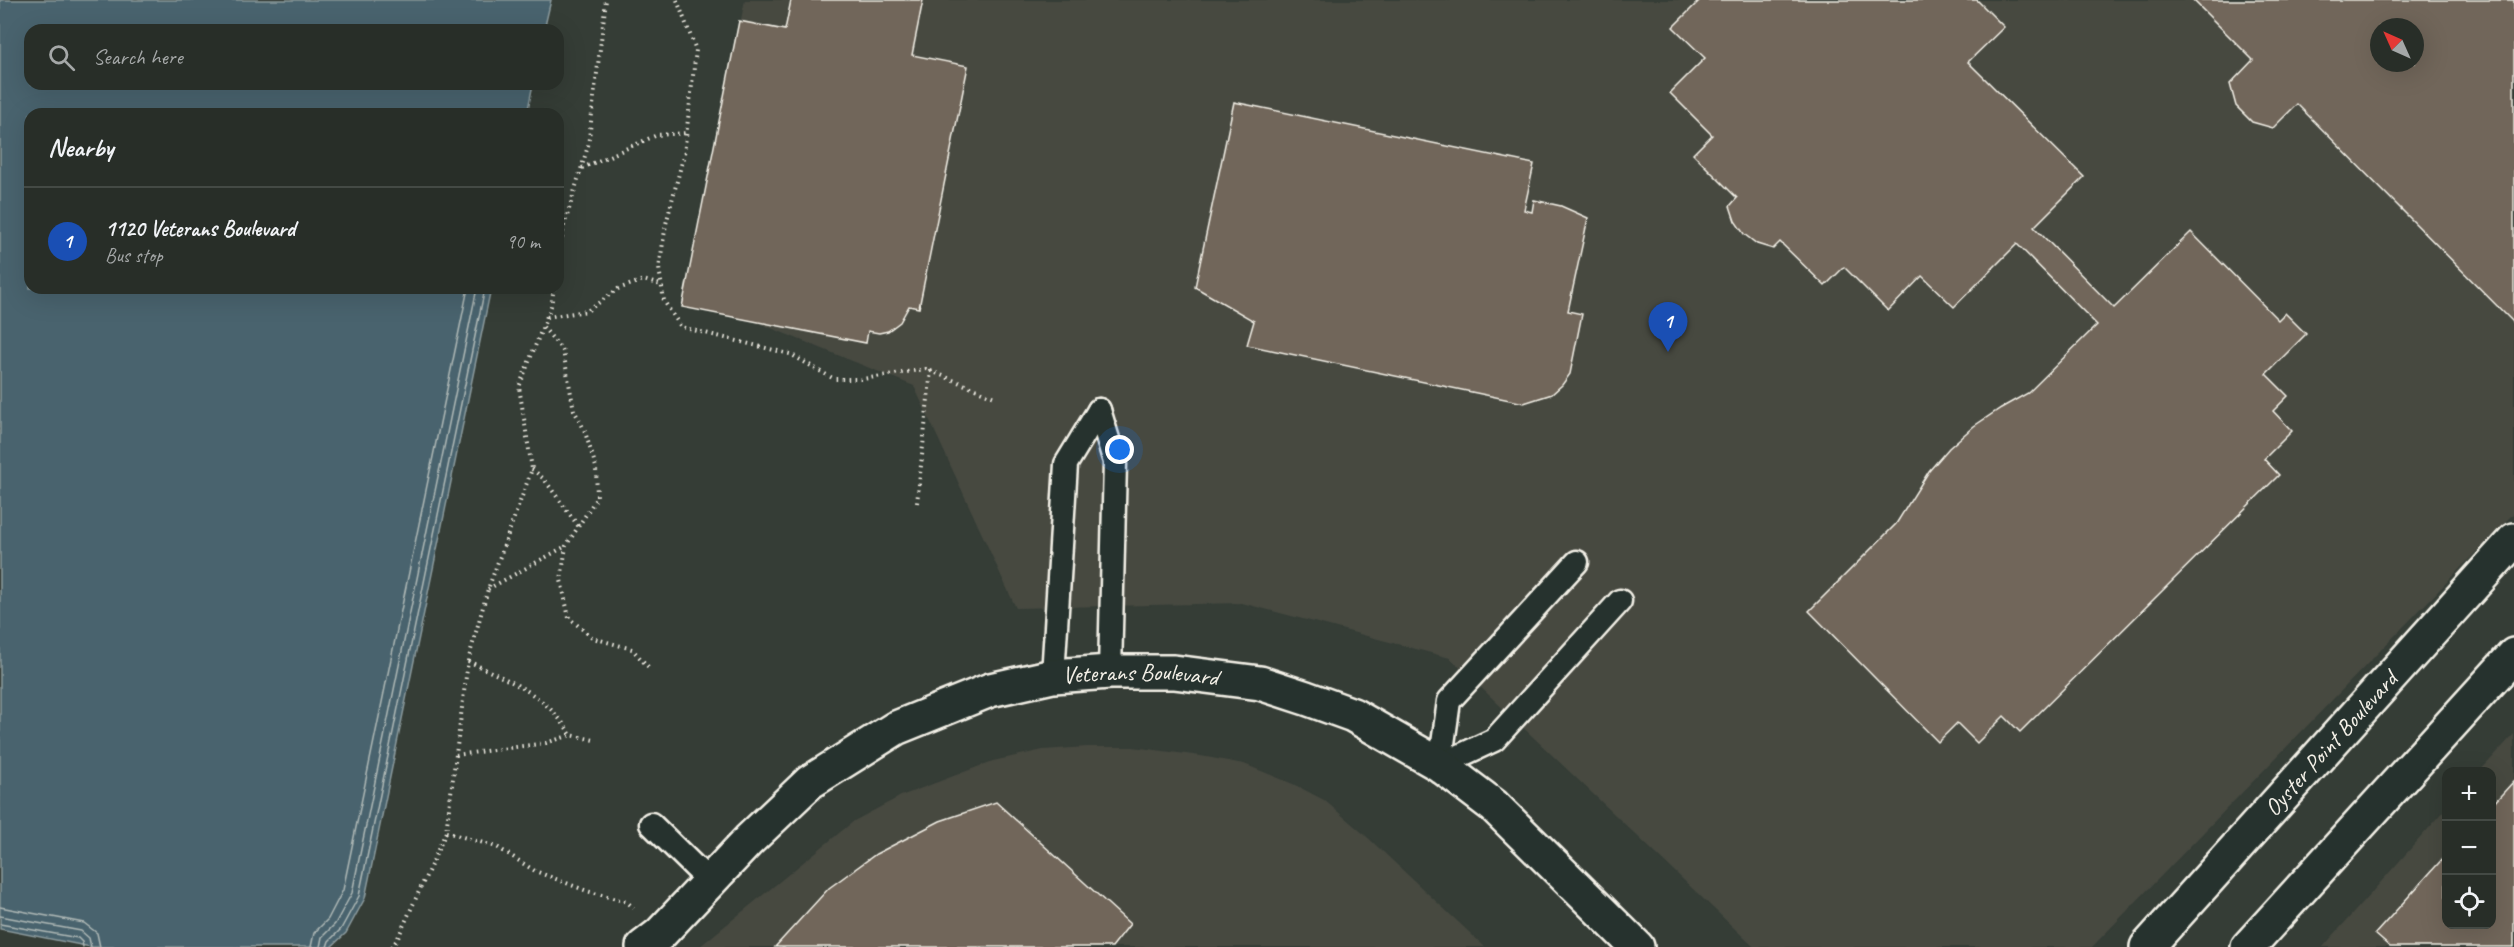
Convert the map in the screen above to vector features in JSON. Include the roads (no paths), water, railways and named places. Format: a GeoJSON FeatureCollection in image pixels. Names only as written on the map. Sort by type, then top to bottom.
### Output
{"type":"FeatureCollection","features":[{"type":"Feature","properties":{"kind":"street","name":"Oyster Point Boulevard"},"geometry":{"type":"LineString","coordinates":[[2147,947],[2514,540]]}},
{"type":"Feature","properties":{"kind":"street"},"geometry":{"type":"LineString","coordinates":[[2248,947],[2514,656]]}},
{"type":"Feature","properties":{"kind":"street","name":"Veterans Boulevard"},"geometry":{"type":"LineString","coordinates":[[652,940],[749,840],[810,782],[896,728],[990,690],[1053,676],[1110,672],[1174,672],[1260,683],[1353,715],[1440,765],[1494,806],[1637,947]]}},
{"type":"Feature","properties":{"kind":"lane"},"geometry":{"type":"LineString","coordinates":[[1053,676],[1066,464],[1099,410],[1115,462],[1110,672]]}},
{"type":"Feature","properties":{"kind":"lane"},"geometry":{"type":"LineString","coordinates":[[1440,765],[1449,701],[1577,562]]}},
{"type":"Feature","properties":{"kind":"lane"},"geometry":{"type":"LineString","coordinates":[[1440,765],[1494,740],[1620,601]]}},
{"type":"Feature","properties":{"kind":"lane"},"geometry":{"type":"LineString","coordinates":[[651,824],[710,881]]}},
{"type":"Feature","properties":{"kind":"water"},"geometry":{"type":"Polygon","coordinates":[[[0,0],[551,0],[545,24],[24,24],[24,90],[532,90],[528,108],[24,108],[24,294],[490,294],[365,898],[346,933],[331,947],[91,947],[0,929],[0,0]]]}},
{"type":"Feature","properties":{"kind":"place","name":"1120 Veterans Boulevard"},"geometry":{"type":"Point","coordinates":[1668,352]}}]}
